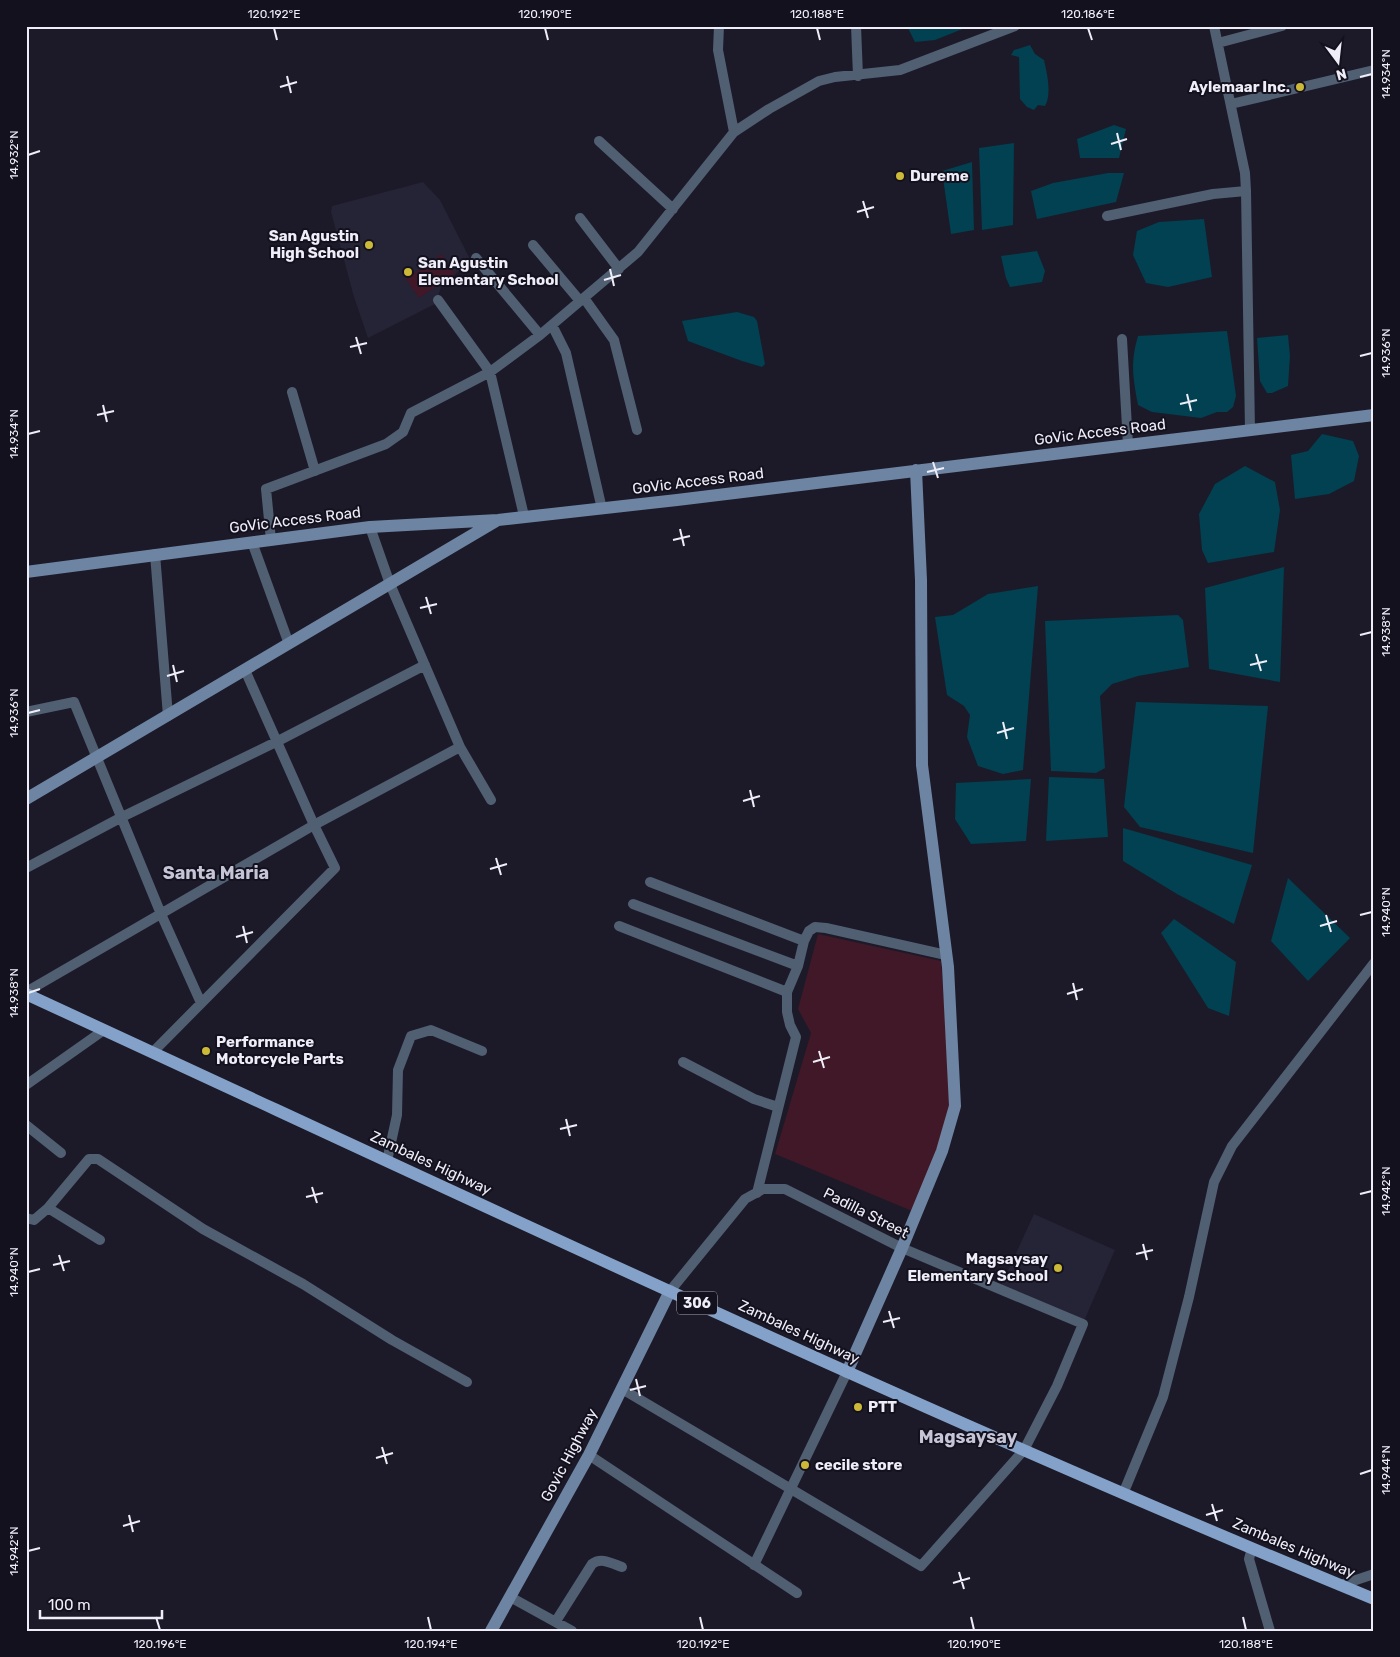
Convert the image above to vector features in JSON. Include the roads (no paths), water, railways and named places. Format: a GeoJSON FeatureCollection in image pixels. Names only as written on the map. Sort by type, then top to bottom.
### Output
{"type":"FeatureCollection","features":[{"type":"Feature","properties":{"kind":"main road","name":"GoVic Access Road"},"geometry":{"type":"LineString","coordinates":[[26,572],[370,527],[498,520],[1128,446],[1374,415]]}},
{"type":"Feature","properties":{"kind":"main road"},"geometry":{"type":"LineString","coordinates":[[847,1372],[902,1248],[942,1150],[955,1106],[946,955],[922,764],[920,580],[916,470]]}},
{"type":"Feature","properties":{"kind":"main road"},"geometry":{"type":"LineString","coordinates":[[26,799],[97,759],[498,520]]}},
{"type":"Feature","properties":{"kind":"main road","name":"Zambales Highway"},"geometry":{"type":"LineString","coordinates":[[26,993],[847,1372],[1123,1494],[1374,1599]]}},
{"type":"Feature","properties":{"kind":"main road","name":"Govic Highway"},"geometry":{"type":"LineString","coordinates":[[492,1631],[589,1455],[670,1290]]}},
{"type":"Feature","properties":{"kind":"street"},"geometry":{"type":"LineString","coordinates":[[719,26],[718,50],[734,132]]}},
{"type":"Feature","properties":{"kind":"street"},"geometry":{"type":"LineString","coordinates":[[856,26],[858,76]]}},
{"type":"Feature","properties":{"kind":"street"},"geometry":{"type":"LineString","coordinates":[[271,540],[266,489],[386,444],[403,432],[411,413],[490,372],[540,335],[638,252],[734,132],[769,109],[819,81],[835,77],[900,70],[1004,28],[1014,26]]}},
{"type":"Feature","properties":{"kind":"street"},"geometry":{"type":"LineString","coordinates":[[1214,26],[1245,173],[1250,430]]}},
{"type":"Feature","properties":{"kind":"street"},"geometry":{"type":"LineString","coordinates":[[1218,42],[1282,26]]}},
{"type":"Feature","properties":{"kind":"street"},"geometry":{"type":"LineString","coordinates":[[1230,104],[1374,70]]}},
{"type":"Feature","properties":{"kind":"street"},"geometry":{"type":"LineString","coordinates":[[599,140],[673,209]]}},
{"type":"Feature","properties":{"kind":"street"},"geometry":{"type":"LineString","coordinates":[[1107,216],[1213,194],[1246,191]]}},
{"type":"Feature","properties":{"kind":"street"},"geometry":{"type":"LineString","coordinates":[[580,218],[620,269]]}},
{"type":"Feature","properties":{"kind":"street"},"geometry":{"type":"LineString","coordinates":[[533,245],[582,300],[614,340],[637,430]]}},
{"type":"Feature","properties":{"kind":"street"},"geometry":{"type":"LineString","coordinates":[[476,258],[540,335]]}},
{"type":"Feature","properties":{"kind":"street"},"geometry":{"type":"LineString","coordinates":[[438,300],[490,372],[524,516]]}},
{"type":"Feature","properties":{"kind":"street"},"geometry":{"type":"LineString","coordinates":[[552,325],[566,354],[602,508]]}},
{"type":"Feature","properties":{"kind":"street"},"geometry":{"type":"LineString","coordinates":[[1122,339],[1128,446]]}},
{"type":"Feature","properties":{"kind":"street"},"geometry":{"type":"LineString","coordinates":[[292,392],[315,471]]}},
{"type":"Feature","properties":{"kind":"street"},"geometry":{"type":"LineString","coordinates":[[370,527],[390,584],[460,748],[491,800]]}},
{"type":"Feature","properties":{"kind":"street"},"geometry":{"type":"LineString","coordinates":[[252,542],[289,644]]}},
{"type":"Feature","properties":{"kind":"street"},"geometry":{"type":"LineString","coordinates":[[155,554],[168,716]]}},
{"type":"Feature","properties":{"kind":"street"},"geometry":{"type":"LineString","coordinates":[[26,868],[122,817],[278,741],[425,665]]}},
{"type":"Feature","properties":{"kind":"street"},"geometry":{"type":"LineString","coordinates":[[153,1052],[335,868],[314,826],[245,670]]}},
{"type":"Feature","properties":{"kind":"street"},"geometry":{"type":"LineString","coordinates":[[26,712],[74,702],[161,914],[201,1003]]}},
{"type":"Feature","properties":{"kind":"street"},"geometry":{"type":"LineString","coordinates":[[26,993],[314,826],[460,748]]}},
{"type":"Feature","properties":{"kind":"street"},"geometry":{"type":"LineString","coordinates":[[650,882],[804,941]]}},
{"type":"Feature","properties":{"kind":"street"},"geometry":{"type":"LineString","coordinates":[[633,904],[798,966]]}},
{"type":"Feature","properties":{"kind":"street"},"geometry":{"type":"LineString","coordinates":[[619,926],[787,992]]}},
{"type":"Feature","properties":{"kind":"street"},"geometry":{"type":"LineString","coordinates":[[670,1290],[745,1199],[757,1192],[796,1037],[790,1025],[787,1012],[787,992],[798,966],[804,941],[809,931],[816,927],[946,955]]}},
{"type":"Feature","properties":{"kind":"street"},"geometry":{"type":"LineString","coordinates":[[1123,1494],[1163,1398],[1189,1297],[1214,1182],[1232,1146],[1374,963]]}},
{"type":"Feature","properties":{"kind":"street"},"geometry":{"type":"LineString","coordinates":[[26,1085],[104,1030]]}},
{"type":"Feature","properties":{"kind":"street"},"geometry":{"type":"LineString","coordinates":[[387,1160],[397,1115],[398,1070],[411,1036],[431,1030],[482,1051]]}},
{"type":"Feature","properties":{"kind":"street"},"geometry":{"type":"LineString","coordinates":[[683,1062],[754,1099],[778,1107]]}},
{"type":"Feature","properties":{"kind":"street"},"geometry":{"type":"LineString","coordinates":[[26,1125],[61,1153]]}},
{"type":"Feature","properties":{"kind":"street"},"geometry":{"type":"LineString","coordinates":[[26,1218],[34,1220],[48,1208],[89,1159],[98,1159],[203,1229],[303,1284],[392,1340],[467,1382]]}},
{"type":"Feature","properties":{"kind":"street","name":"Padilla Street"},"geometry":{"type":"LineString","coordinates":[[757,1192],[763,1189],[786,1190],[902,1248],[1083,1324],[1057,1386],[1024,1450]]}},
{"type":"Feature","properties":{"kind":"street"},"geometry":{"type":"LineString","coordinates":[[48,1208],[100,1240]]}},
{"type":"Feature","properties":{"kind":"street"},"geometry":{"type":"LineString","coordinates":[[754,1565],[847,1372]]}},
{"type":"Feature","properties":{"kind":"street"},"geometry":{"type":"LineString","coordinates":[[622,1389],[922,1566],[1024,1450]]}},
{"type":"Feature","properties":{"kind":"street"},"geometry":{"type":"LineString","coordinates":[[589,1455],[797,1592]]}},
{"type":"Feature","properties":{"kind":"street"},"geometry":{"type":"LineString","coordinates":[[1252,1548],[1249,1559],[1270,1631]]}},
{"type":"Feature","properties":{"kind":"street"},"geometry":{"type":"LineString","coordinates":[[556,1622],[592,1564],[602,1560],[622,1567]]}},
{"type":"Feature","properties":{"kind":"street"},"geometry":{"type":"LineString","coordinates":[[1341,1585],[1374,1574]]}},
{"type":"Feature","properties":{"kind":"street"},"geometry":{"type":"LineString","coordinates":[[510,1597],[572,1631]]}},
{"type":"Feature","properties":{"kind":"water"},"geometry":{"type":"Polygon","coordinates":[[[914,26],[970,26],[935,40],[915,42],[908,28],[914,26]]]}},
{"type":"Feature","properties":{"kind":"water"},"geometry":{"type":"Polygon","coordinates":[[[1030,45],[1035,54],[1044,60],[1048,83],[1048,96],[1045,106],[1038,105],[1034,110],[1027,107],[1020,99],[1019,57],[1011,55],[1014,50],[1030,45]]]}},
{"type":"Feature","properties":{"kind":"water"},"geometry":{"type":"Polygon","coordinates":[[[1114,125],[1126,129],[1119,158],[1080,158],[1077,139],[1114,125]]]}},
{"type":"Feature","properties":{"kind":"water"},"geometry":{"type":"Polygon","coordinates":[[[1014,143],[1013,225],[982,230],[979,148],[1014,143]]]}},
{"type":"Feature","properties":{"kind":"water"},"geometry":{"type":"Polygon","coordinates":[[[972,162],[974,230],[951,234],[942,171],[972,162]]]}},
{"type":"Feature","properties":{"kind":"water"},"geometry":{"type":"Polygon","coordinates":[[[1108,173],[1124,173],[1116,202],[1037,219],[1031,191],[1053,183],[1108,173]]]}},
{"type":"Feature","properties":{"kind":"water"},"geometry":{"type":"Polygon","coordinates":[[[1204,219],[1212,277],[1168,287],[1146,283],[1133,255],[1137,231],[1159,222],[1204,219]]]}},
{"type":"Feature","properties":{"kind":"water"},"geometry":{"type":"Polygon","coordinates":[[[1037,251],[1045,271],[1042,282],[1010,287],[1001,256],[1037,251]]]}},
{"type":"Feature","properties":{"kind":"water"},"geometry":{"type":"Polygon","coordinates":[[[737,312],[754,317],[757,321],[765,364],[762,367],[688,341],[682,321],[737,312]]]}},
{"type":"Feature","properties":{"kind":"water"},"geometry":{"type":"Polygon","coordinates":[[[1227,331],[1236,396],[1233,407],[1227,412],[1217,412],[1201,418],[1152,412],[1138,405],[1133,370],[1138,336],[1227,331]]]}},
{"type":"Feature","properties":{"kind":"water"},"geometry":{"type":"Polygon","coordinates":[[[1288,335],[1290,356],[1288,386],[1272,393],[1267,393],[1260,381],[1257,338],[1288,335]]]}},
{"type":"Feature","properties":{"kind":"water"},"geometry":{"type":"Polygon","coordinates":[[[1322,434],[1353,441],[1359,456],[1354,481],[1329,494],[1295,499],[1291,455],[1308,451],[1322,434]]]}},
{"type":"Feature","properties":{"kind":"water"},"geometry":{"type":"Polygon","coordinates":[[[1245,466],[1275,482],[1280,510],[1274,552],[1208,563],[1202,550],[1199,514],[1215,484],[1245,466]]]}},
{"type":"Feature","properties":{"kind":"water"},"geometry":{"type":"Polygon","coordinates":[[[1284,567],[1280,682],[1209,669],[1205,588],[1284,567]]]}},
{"type":"Feature","properties":{"kind":"water"},"geometry":{"type":"Polygon","coordinates":[[[1038,586],[1023,770],[1003,774],[978,766],[967,737],[970,715],[964,706],[947,695],[935,617],[953,615],[988,594],[1038,586]]]}},
{"type":"Feature","properties":{"kind":"water"},"geometry":{"type":"Polygon","coordinates":[[[1178,615],[1183,620],[1189,667],[1138,676],[1112,684],[1100,696],[1105,768],[1096,773],[1051,771],[1045,621],[1178,615]]]}},
{"type":"Feature","properties":{"kind":"water"},"geometry":{"type":"Polygon","coordinates":[[[1136,702],[1268,706],[1253,853],[1140,827],[1124,807],[1136,702]]]}},
{"type":"Feature","properties":{"kind":"water"},"geometry":{"type":"Polygon","coordinates":[[[1049,777],[1104,779],[1108,837],[1046,841],[1049,777]]]}},
{"type":"Feature","properties":{"kind":"water"},"geometry":{"type":"Polygon","coordinates":[[[1031,779],[1026,841],[971,844],[955,819],[956,783],[1031,779]]]}},
{"type":"Feature","properties":{"kind":"water"},"geometry":{"type":"Polygon","coordinates":[[[1123,828],[1252,865],[1234,924],[1177,894],[1123,861],[1123,828]]]}},
{"type":"Feature","properties":{"kind":"water"},"geometry":{"type":"Polygon","coordinates":[[[1288,878],[1350,938],[1308,981],[1271,941],[1288,878]]]}},
{"type":"Feature","properties":{"kind":"water"},"geometry":{"type":"Polygon","coordinates":[[[1174,919],[1236,962],[1229,1016],[1208,1008],[1161,933],[1174,919]]]}},
{"type":"Feature","properties":{"kind":"place","name":"Aylemaar Inc."},"geometry":{"type":"Point","coordinates":[1300,87]}},
{"type":"Feature","properties":{"kind":"place","name":"Dureme"},"geometry":{"type":"Point","coordinates":[900,176]}},
{"type":"Feature","properties":{"kind":"place","name":"San Agustin High School"},"geometry":{"type":"Point","coordinates":[369,245]}},
{"type":"Feature","properties":{"kind":"place","name":"San Agustin Elementary School"},"geometry":{"type":"Point","coordinates":[408,272]}},
{"type":"Feature","properties":{"kind":"place","name":"Performance Motorcycle Parts"},"geometry":{"type":"Point","coordinates":[206,1051]}},
{"type":"Feature","properties":{"kind":"place","name":"Magsaysay Elementary School"},"geometry":{"type":"Point","coordinates":[1058,1268]}},
{"type":"Feature","properties":{"kind":"place","name":"PTT"},"geometry":{"type":"Point","coordinates":[858,1407]}},
{"type":"Feature","properties":{"kind":"place","name":"cecile store"},"geometry":{"type":"Point","coordinates":[805,1465]}},
{"type":"Feature","properties":{"kind":"district","name":"Santa Maria"},"geometry":{"type":"Point","coordinates":[216,873]}},
{"type":"Feature","properties":{"kind":"district","name":"Magsaysay"},"geometry":{"type":"Point","coordinates":[968,1437]}}]}
